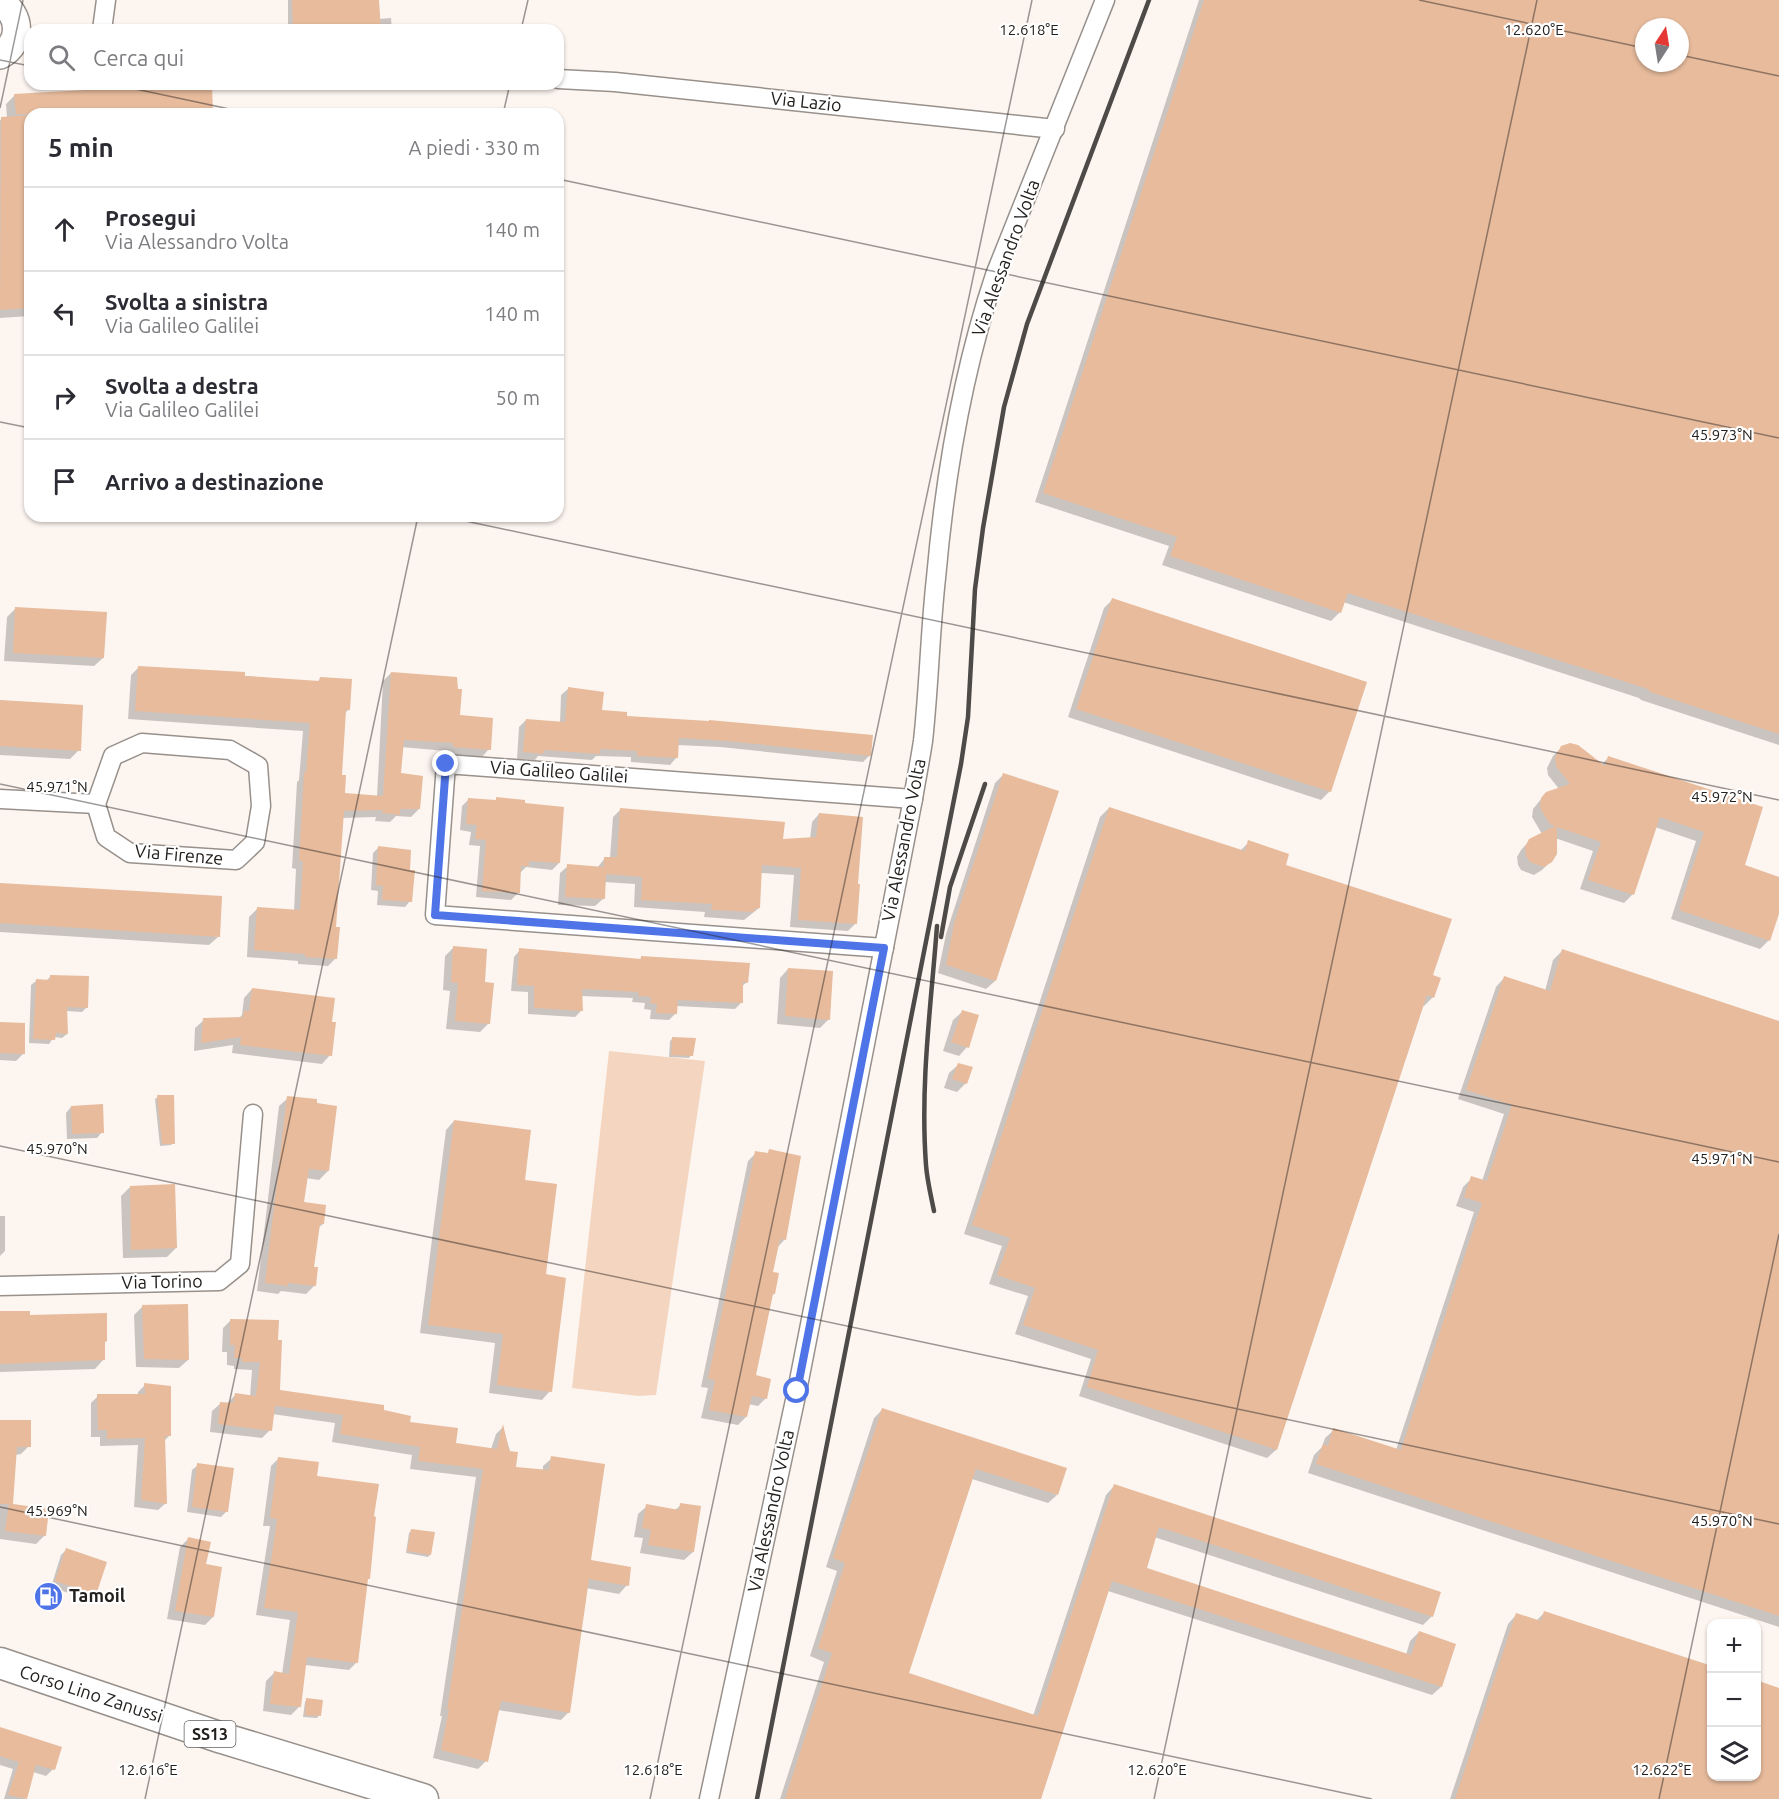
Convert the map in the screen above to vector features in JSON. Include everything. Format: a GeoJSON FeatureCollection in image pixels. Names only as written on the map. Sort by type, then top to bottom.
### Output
{"type":"FeatureCollection","features":[{"type":"Feature","properties":{"kind":"main road"},"geometry":{"type":"LineString","coordinates":[[4,2],[16,19],[15,44]]}},
{"type":"Feature","properties":{"kind":"main road","name":"Corso Lino Zanussi"},"geometry":{"type":"LineString","coordinates":[[0,1663],[222,1738],[423,1799]]}},
{"type":"Feature","properties":{"kind":"street"},"geometry":{"type":"LineString","coordinates":[[103,24],[106,0]]}},
{"type":"Feature","properties":{"kind":"street","name":"Via Alessandro Volta"},"geometry":{"type":"LineString","coordinates":[[709,1799],[799,1380],[913,799],[923,741],[936,577],[948,475],[966,378],[980,320],[995,275],[1105,0]]}},
{"type":"Feature","properties":{"kind":"street","name":"Via Lazio"},"geometry":{"type":"LineString","coordinates":[[564,79],[615,82],[1055,129]]}},
{"type":"Feature","properties":{"kind":"street","name":"Via Firenze"},"geometry":{"type":"LineString","coordinates":[[142,743],[230,750],[258,766],[261,806],[255,842],[236,860],[130,853],[106,837],[96,804],[113,756],[142,743]]}},
{"type":"Feature","properties":{"kind":"street","name":"Via Galileo Galilei"},"geometry":{"type":"LineString","coordinates":[[884,948],[435,915],[446,764],[913,799]]}},
{"type":"Feature","properties":{"kind":"street"},"geometry":{"type":"LineString","coordinates":[[0,799],[96,804]]}},
{"type":"Feature","properties":{"kind":"street","name":"Via Torino"},"geometry":{"type":"LineString","coordinates":[[0,1286],[219,1281],[240,1264],[253,1114]]}},
{"type":"Feature","properties":{"kind":"shaded area"},"geometry":{"type":"Polygon","coordinates":[[[609,1051],[705,1061],[656,1395],[638,1396],[572,1388],[609,1051]]]}},
{"type":"Feature","properties":{"kind":"building"},"geometry":{"type":"Polygon","coordinates":[[[292,0],[379,0],[381,24],[293,24],[292,0]]]}},
{"type":"Feature","properties":{"kind":"building"},"geometry":{"type":"Polygon","coordinates":[[[1204,0],[1779,0],[1779,734],[1650,692],[1648,689],[1348,593],[1341,613],[1170,556],[1177,537],[1043,493],[1204,0]]]}},
{"type":"Feature","properties":{"kind":"building"},"geometry":{"type":"Polygon","coordinates":[[[85,90],[212,90],[213,108],[24,108],[24,114],[16,114],[14,94],[85,90]]]}},
{"type":"Feature","properties":{"kind":"building"},"geometry":{"type":"Polygon","coordinates":[[[24,115],[24,308],[0,310],[1,117],[24,115]]]}},
{"type":"Feature","properties":{"kind":"building"},"geometry":{"type":"Polygon","coordinates":[[[1112,598],[1367,682],[1331,792],[1076,709],[1112,598]]]}},
{"type":"Feature","properties":{"kind":"building"},"geometry":{"type":"Polygon","coordinates":[[[15,607],[107,612],[104,658],[13,653],[15,607]]]}},
{"type":"Feature","properties":{"kind":"building"},"geometry":{"type":"Polygon","coordinates":[[[138,666],[245,672],[245,676],[319,681],[320,677],[352,679],[350,710],[346,710],[342,775],[346,775],[345,793],[383,796],[391,672],[457,677],[458,689],[462,689],[460,715],[493,718],[491,750],[453,747],[453,743],[404,740],[401,773],[423,776],[420,809],[400,809],[400,815],[382,813],[383,810],[344,811],[336,927],[340,927],[337,959],[254,950],[257,907],[300,910],[303,861],[299,861],[304,772],[306,773],[310,723],[135,711],[138,666]]]}},
{"type":"Feature","properties":{"kind":"building"},"geometry":{"type":"Polygon","coordinates":[[[568,687],[604,692],[602,710],[627,712],[627,716],[709,720],[873,735],[871,756],[679,738],[678,758],[637,756],[637,751],[600,749],[600,754],[544,750],[543,754],[523,752],[526,719],[565,722],[568,687]]]}},
{"type":"Feature","properties":{"kind":"building"},"geometry":{"type":"Polygon","coordinates":[[[0,700],[83,705],[81,751],[0,746],[0,700]]]}},
{"type":"Feature","properties":{"kind":"building"},"geometry":{"type":"Polygon","coordinates":[[[1570,743],[1578,745],[1605,766],[1608,756],[1763,807],[1745,865],[1779,877],[1779,914],[1770,941],[1679,910],[1704,832],[1660,817],[1634,895],[1588,880],[1601,842],[1557,827],[1557,854],[1552,862],[1544,867],[1530,862],[1526,856],[1525,847],[1529,839],[1555,826],[1550,824],[1540,808],[1541,798],[1546,792],[1570,784],[1556,766],[1555,758],[1561,746],[1570,743]]]}},
{"type":"Feature","properties":{"kind":"building"},"geometry":{"type":"Polygon","coordinates":[[[1003,773],[1059,791],[996,981],[946,965],[954,924],[1003,773]]]}},
{"type":"Feature","properties":{"kind":"building"},"geometry":{"type":"Polygon","coordinates":[[[496,797],[564,807],[560,863],[529,861],[529,866],[521,866],[520,893],[482,891],[486,840],[475,839],[477,825],[466,824],[468,798],[496,800],[496,797]]]}},
{"type":"Feature","properties":{"kind":"building"},"geometry":{"type":"Polygon","coordinates":[[[1109,807],[1245,851],[1248,840],[1289,854],[1286,865],[1452,919],[1433,975],[1441,978],[1434,998],[1427,995],[1277,1450],[1087,1387],[1098,1350],[1023,1325],[1035,1288],[997,1275],[1010,1238],[972,1225],[1109,807]]]}},
{"type":"Feature","properties":{"kind":"building"},"geometry":{"type":"Polygon","coordinates":[[[620,808],[785,822],[783,839],[816,837],[819,813],[863,817],[857,924],[798,920],[801,868],[762,865],[760,908],[754,909],[754,912],[711,910],[712,904],[641,900],[642,877],[606,874],[605,899],[565,897],[567,864],[604,867],[604,857],[617,857],[620,808]]]}},
{"type":"Feature","properties":{"kind":"building"},"geometry":{"type":"Polygon","coordinates":[[[378,846],[411,850],[410,870],[415,870],[412,902],[382,900],[383,886],[376,885],[378,846]]]}},
{"type":"Feature","properties":{"kind":"building"},"geometry":{"type":"Polygon","coordinates":[[[0,883],[222,896],[220,937],[0,923],[0,883]]]}},
{"type":"Feature","properties":{"kind":"building"},"geometry":{"type":"Polygon","coordinates":[[[453,946],[487,949],[485,982],[494,983],[490,1024],[455,1021],[458,983],[451,982],[453,946]]]}},
{"type":"Feature","properties":{"kind":"building"},"geometry":{"type":"Polygon","coordinates":[[[519,948],[641,959],[641,956],[750,963],[748,983],[743,982],[743,1003],[678,1000],[677,1014],[656,1013],[657,1004],[650,1003],[651,997],[638,996],[639,992],[582,989],[583,1011],[534,1008],[534,986],[517,985],[519,948]]]}},
{"type":"Feature","properties":{"kind":"building"},"geometry":{"type":"Polygon","coordinates":[[[1562,949],[1779,1021],[1779,1616],[1316,1464],[1323,1444],[1328,1446],[1333,1428],[1401,1450],[1482,1203],[1464,1197],[1471,1176],[1487,1181],[1512,1105],[1466,1090],[1504,976],[1550,991],[1562,949]]]}},
{"type":"Feature","properties":{"kind":"building"},"geometry":{"type":"Polygon","coordinates":[[[788,968],[833,971],[830,1020],[785,1016],[788,968]]]}},
{"type":"Feature","properties":{"kind":"building"},"geometry":{"type":"Polygon","coordinates":[[[50,975],[89,976],[88,1008],[67,1007],[68,1034],[56,1033],[55,1040],[33,1039],[36,979],[50,980],[50,975]]]}},
{"type":"Feature","properties":{"kind":"building"},"geometry":{"type":"Polygon","coordinates":[[[252,988],[335,998],[332,1022],[336,1022],[332,1056],[240,1045],[241,1037],[201,1043],[203,1018],[243,1017],[244,1011],[249,1011],[252,988]]]}},
{"type":"Feature","properties":{"kind":"building"},"geometry":{"type":"Polygon","coordinates":[[[962,1010],[979,1015],[969,1048],[951,1042],[962,1010]]]}},
{"type":"Feature","properties":{"kind":"building"},"geometry":{"type":"Polygon","coordinates":[[[0,1022],[25,1023],[25,1054],[0,1053],[0,1022]]]}},
{"type":"Feature","properties":{"kind":"building"},"geometry":{"type":"Polygon","coordinates":[[[672,1037],[696,1038],[693,1056],[671,1055],[672,1037]]]}},
{"type":"Feature","properties":{"kind":"building"},"geometry":{"type":"Polygon","coordinates":[[[958,1063],[973,1067],[967,1084],[952,1079],[958,1063]]]}},
{"type":"Feature","properties":{"kind":"building"},"geometry":{"type":"Polygon","coordinates":[[[157,1095],[174,1095],[175,1144],[162,1144],[157,1095]]]}},
{"type":"Feature","properties":{"kind":"building"},"geometry":{"type":"Polygon","coordinates":[[[287,1096],[317,1099],[317,1103],[337,1106],[329,1171],[309,1169],[304,1202],[326,1205],[324,1224],[320,1224],[314,1267],[318,1267],[316,1286],[265,1283],[287,1096]]]}},
{"type":"Feature","properties":{"kind":"building"},"geometry":{"type":"Polygon","coordinates":[[[103,1104],[104,1133],[72,1134],[71,1106],[103,1104]]]}},
{"type":"Feature","properties":{"kind":"building"},"geometry":{"type":"Polygon","coordinates":[[[454,1120],[531,1130],[525,1180],[557,1184],[546,1274],[566,1278],[552,1392],[497,1385],[503,1334],[428,1325],[454,1120]]]}},
{"type":"Feature","properties":{"kind":"building"},"geometry":{"type":"Polygon","coordinates":[[[769,1149],[801,1156],[786,1240],[780,1239],[773,1272],[779,1273],[756,1375],[771,1379],[767,1399],[752,1396],[747,1417],[709,1410],[715,1380],[708,1379],[755,1151],[768,1153],[769,1149]]]}},
{"type":"Feature","properties":{"kind":"building"},"geometry":{"type":"Polygon","coordinates":[[[175,1184],[177,1248],[131,1250],[130,1186],[175,1184]]]}},
{"type":"Feature","properties":{"kind":"building"},"geometry":{"type":"Polygon","coordinates":[[[188,1304],[189,1360],[144,1359],[142,1305],[188,1304]]]}},
{"type":"Feature","properties":{"kind":"building"},"geometry":{"type":"Polygon","coordinates":[[[0,1311],[30,1311],[30,1315],[107,1313],[105,1360],[0,1364],[0,1311]]]}},
{"type":"Feature","properties":{"kind":"building"},"geometry":{"type":"Polygon","coordinates":[[[230,1319],[279,1320],[278,1340],[282,1340],[280,1390],[384,1405],[384,1410],[411,1416],[410,1422],[458,1428],[456,1443],[497,1449],[503,1424],[509,1451],[518,1452],[516,1467],[549,1470],[551,1456],[605,1464],[591,1560],[631,1567],[629,1586],[589,1579],[570,1713],[501,1701],[488,1762],[441,1750],[449,1709],[447,1710],[483,1469],[418,1461],[420,1447],[340,1434],[343,1415],[275,1406],[272,1431],[218,1424],[220,1402],[233,1403],[235,1393],[256,1396],[260,1362],[242,1362],[242,1358],[234,1358],[235,1345],[230,1345],[230,1319]]]}},
{"type":"Feature","properties":{"kind":"building"},"geometry":{"type":"Polygon","coordinates":[[[144,1383],[171,1386],[171,1436],[165,1436],[167,1504],[141,1500],[145,1438],[107,1439],[107,1430],[98,1430],[97,1394],[145,1394],[144,1383]]]}},
{"type":"Feature","properties":{"kind":"building"},"geometry":{"type":"Polygon","coordinates":[[[882,1408],[1067,1468],[1058,1495],[976,1469],[909,1673],[1038,1716],[1114,1484],[1441,1592],[1433,1617],[1159,1527],[1147,1568],[1411,1655],[1419,1631],[1456,1644],[1442,1687],[1112,1581],[1041,1799],[785,1799],[832,1653],[818,1648],[845,1563],[833,1558],[882,1408]]]}},
{"type":"Feature","properties":{"kind":"building"},"geometry":{"type":"Polygon","coordinates":[[[0,1420],[31,1420],[31,1447],[17,1447],[13,1504],[49,1509],[46,1536],[5,1531],[9,1504],[0,1504],[0,1420]]]}},
{"type":"Feature","properties":{"kind":"building"},"geometry":{"type":"Polygon","coordinates":[[[278,1457],[319,1462],[317,1476],[379,1484],[374,1516],[376,1517],[370,1579],[368,1579],[358,1663],[307,1657],[301,1707],[270,1704],[274,1671],[289,1674],[298,1612],[264,1608],[277,1519],[270,1518],[278,1457]]]}},
{"type":"Feature","properties":{"kind":"building"},"geometry":{"type":"Polygon","coordinates":[[[197,1463],[234,1468],[228,1512],[192,1507],[197,1463]]]}},
{"type":"Feature","properties":{"kind":"building"},"geometry":{"type":"Polygon","coordinates":[[[680,1503],[701,1506],[694,1552],[648,1545],[651,1530],[642,1528],[646,1504],[679,1510],[680,1503]]]}},
{"type":"Feature","properties":{"kind":"building"},"geometry":{"type":"Polygon","coordinates":[[[411,1529],[435,1532],[431,1555],[407,1551],[411,1529]]]}},
{"type":"Feature","properties":{"kind":"building"},"geometry":{"type":"Polygon","coordinates":[[[188,1537],[211,1542],[206,1564],[222,1567],[214,1617],[175,1611],[188,1537]]]}},
{"type":"Feature","properties":{"kind":"building"},"geometry":{"type":"Polygon","coordinates":[[[66,1548],[107,1562],[96,1595],[55,1581],[66,1548]]]}},
{"type":"Feature","properties":{"kind":"building"},"geometry":{"type":"Polygon","coordinates":[[[1544,1611],[1707,1664],[1707,1781],[1761,1781],[1761,1682],[1779,1688],[1779,1799],[1455,1799],[1516,1613],[1541,1621],[1544,1611]]]}},
{"type":"Feature","properties":{"kind":"building"},"geometry":{"type":"Polygon","coordinates":[[[306,1698],[323,1700],[321,1716],[305,1715],[306,1698]]]}},
{"type":"Feature","properties":{"kind":"building"},"geometry":{"type":"Polygon","coordinates":[[[0,1727],[62,1747],[55,1770],[36,1765],[27,1799],[8,1795],[19,1762],[0,1756],[0,1727]]]}},
{"type":"Feature","properties":{"kind":"railway"},"geometry":{"type":"LineString","coordinates":[[757,1799],[961,764],[968,717],[975,589],[1004,407],[1027,324],[1149,0]]}},
{"type":"Feature","properties":{"kind":"railway"},"geometry":{"type":"LineString","coordinates":[[941,937],[950,887],[985,784]]}},
{"type":"Feature","properties":{"kind":"railway"},"geometry":{"type":"LineString","coordinates":[[934,1211],[927,1171],[924,1105],[937,926]]}},
{"type":"Feature","properties":{"kind":"place","name":"Tamoil"},"geometry":{"type":"Point","coordinates":[48,1596]}},
{"type":"Feature","properties":{"kind":"route"},"geometry":{"type":"LineString","coordinates":[[446,764],[435,915],[884,948],[797,1391]]}}]}
